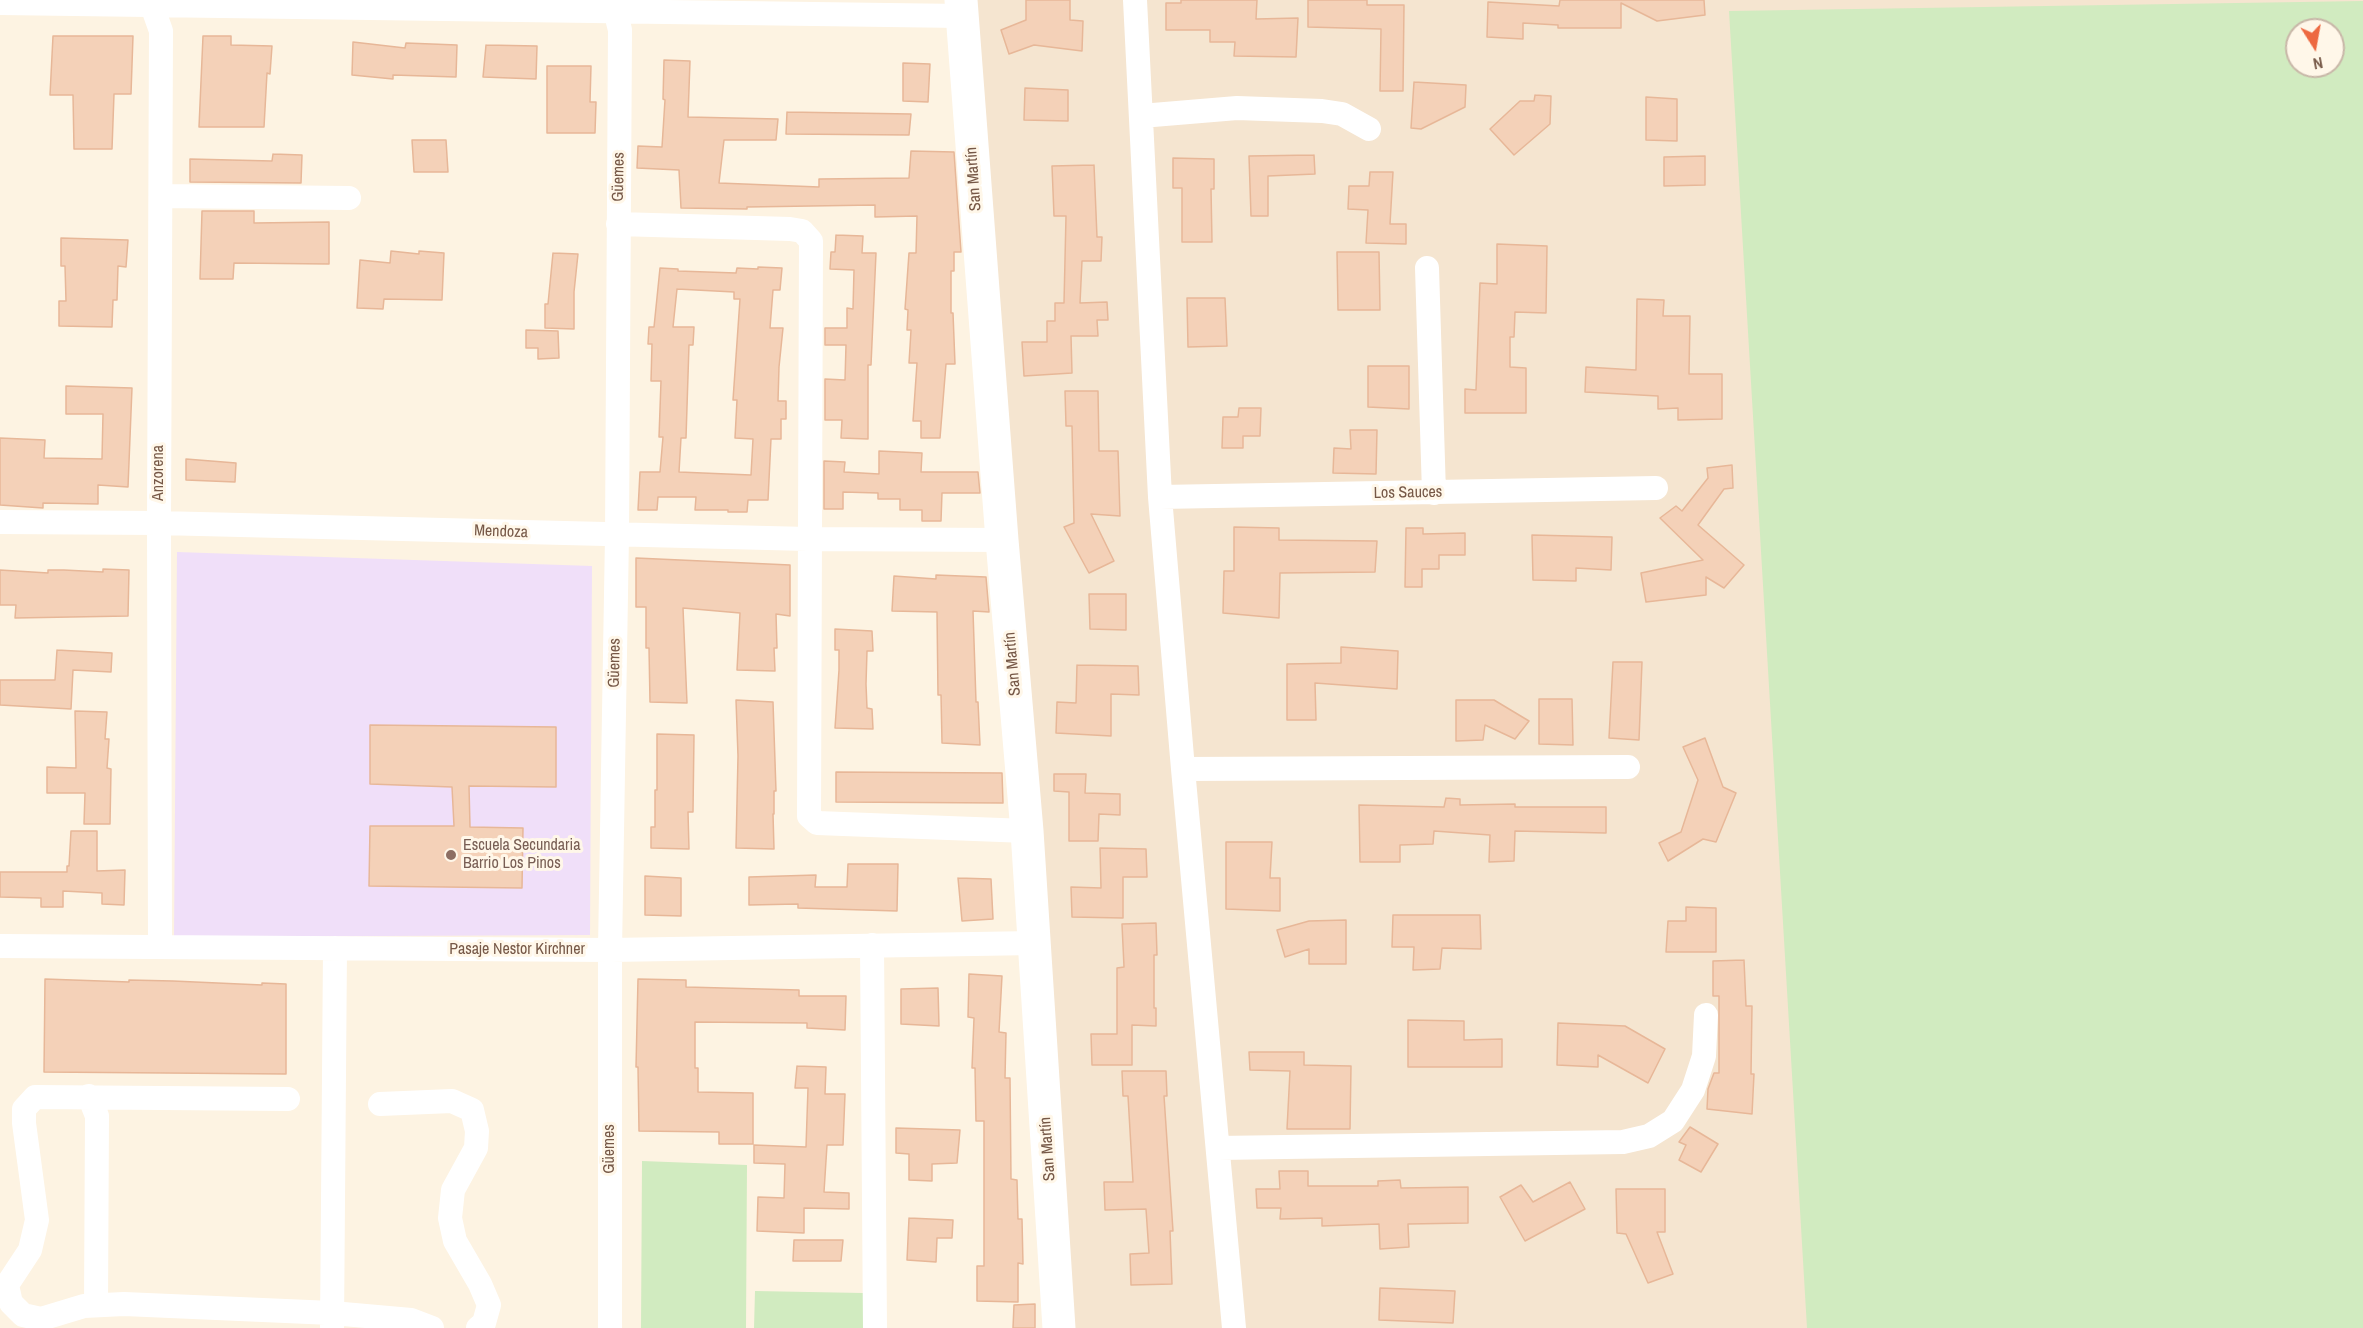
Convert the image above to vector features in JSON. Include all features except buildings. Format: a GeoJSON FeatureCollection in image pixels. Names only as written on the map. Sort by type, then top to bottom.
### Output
{"type":"FeatureCollection","features":[{"type":"Feature","properties":{"kind":"street"},"geometry":{"type":"LineString","coordinates":[[1136,0],[1160,497],[1234,1328]]}},
{"type":"Feature","properties":{"kind":"street","name":"Anzorena"},"geometry":{"type":"LineString","coordinates":[[152,2],[162,31],[159,948]]}},
{"type":"Feature","properties":{"kind":"street"},"geometry":{"type":"LineString","coordinates":[[0,3],[961,8]]}},
{"type":"Feature","properties":{"kind":"street","name":"Güemes"},"geometry":{"type":"LineString","coordinates":[[610,1328],[610,950],[617,535],[620,30],[612,5]]}},
{"type":"Feature","properties":{"kind":"street","name":"San Martín"},"geometry":{"type":"LineString","coordinates":[[961,8],[1027,831],[1059,1328]]}},
{"type":"Feature","properties":{"kind":"street"},"geometry":{"type":"LineString","coordinates":[[1141,116],[1237,108],[1322,111],[1342,114],[1369,129]]}},
{"type":"Feature","properties":{"kind":"street"},"geometry":{"type":"LineString","coordinates":[[161,196],[349,198]]}},
{"type":"Feature","properties":{"kind":"street"},"geometry":{"type":"LineString","coordinates":[[618,224],[790,229],[802,231],[811,241],[808,539],[809,816],[817,823],[1027,831]]}},
{"type":"Feature","properties":{"kind":"street"},"geometry":{"type":"LineString","coordinates":[[1427,268],[1434,493]]}},
{"type":"Feature","properties":{"kind":"street","name":"Los Sauces"},"geometry":{"type":"LineString","coordinates":[[1160,497],[1656,488]]}},
{"type":"Feature","properties":{"kind":"street","name":"Mendoza"},"geometry":{"type":"LineString","coordinates":[[0,522],[159,523],[808,539],[1002,540]]}},
{"type":"Feature","properties":{"kind":"street"},"geometry":{"type":"LineString","coordinates":[[1183,769],[1628,767]]}},
{"type":"Feature","properties":{"kind":"street","name":"Pasaje Nestor Kirchner"},"geometry":{"type":"LineString","coordinates":[[0,946],[610,950],[1035,943]]}},
{"type":"Feature","properties":{"kind":"street"},"geometry":{"type":"LineString","coordinates":[[872,945],[875,1328]]}},
{"type":"Feature","properties":{"kind":"street"},"geometry":{"type":"LineString","coordinates":[[332,1321],[335,948]]}},
{"type":"Feature","properties":{"kind":"street"},"geometry":{"type":"LineString","coordinates":[[1218,1148],[1623,1142],[1649,1136],[1673,1121],[1693,1090],[1704,1056],[1706,1015]]}},
{"type":"Feature","properties":{"kind":"street"},"geometry":{"type":"LineString","coordinates":[[89,1096],[97,1116],[96,1305]]}},
{"type":"Feature","properties":{"kind":"street"},"geometry":{"type":"LineString","coordinates":[[288,1099],[35,1097],[24,1109],[24,1124],[37,1220],[30,1250],[7,1285],[11,1303],[23,1315],[41,1318],[84,1306],[124,1304],[332,1321],[411,1320],[432,1328]]}},
{"type":"Feature","properties":{"kind":"street"},"geometry":{"type":"LineString","coordinates":[[380,1104],[452,1101],[472,1110],[477,1131],[476,1148],[453,1190],[450,1218],[455,1241],[480,1284],[489,1305],[484,1323],[478,1328]]}},
{"type":"Feature","properties":{"kind":"shaded area"},"geometry":{"type":"Polygon","coordinates":[[[960,0],[2363,0],[2363,1328],[1059,1328],[960,0]]]}},
{"type":"Feature","properties":{"kind":"shaded area"},"geometry":{"type":"Polygon","coordinates":[[[177,552],[592,566],[590,935],[174,937],[177,552]]]}},
{"type":"Feature","properties":{"kind":"green space"},"geometry":{"type":"Polygon","coordinates":[[[2363,1],[2363,1328],[1807,1328],[1729,11],[2363,1]]]}},
{"type":"Feature","properties":{"kind":"green space"},"geometry":{"type":"Polygon","coordinates":[[[642,1161],[747,1165],[746,1328],[641,1328],[642,1161]]]}},
{"type":"Feature","properties":{"kind":"green space"},"geometry":{"type":"Polygon","coordinates":[[[755,1291],[863,1293],[863,1328],[754,1328],[755,1291]]]}},
{"type":"Feature","properties":{"kind":"place","name":"Escuela Secundaria Barrio Los Pinos"},"geometry":{"type":"Point","coordinates":[451,855]}}]}
